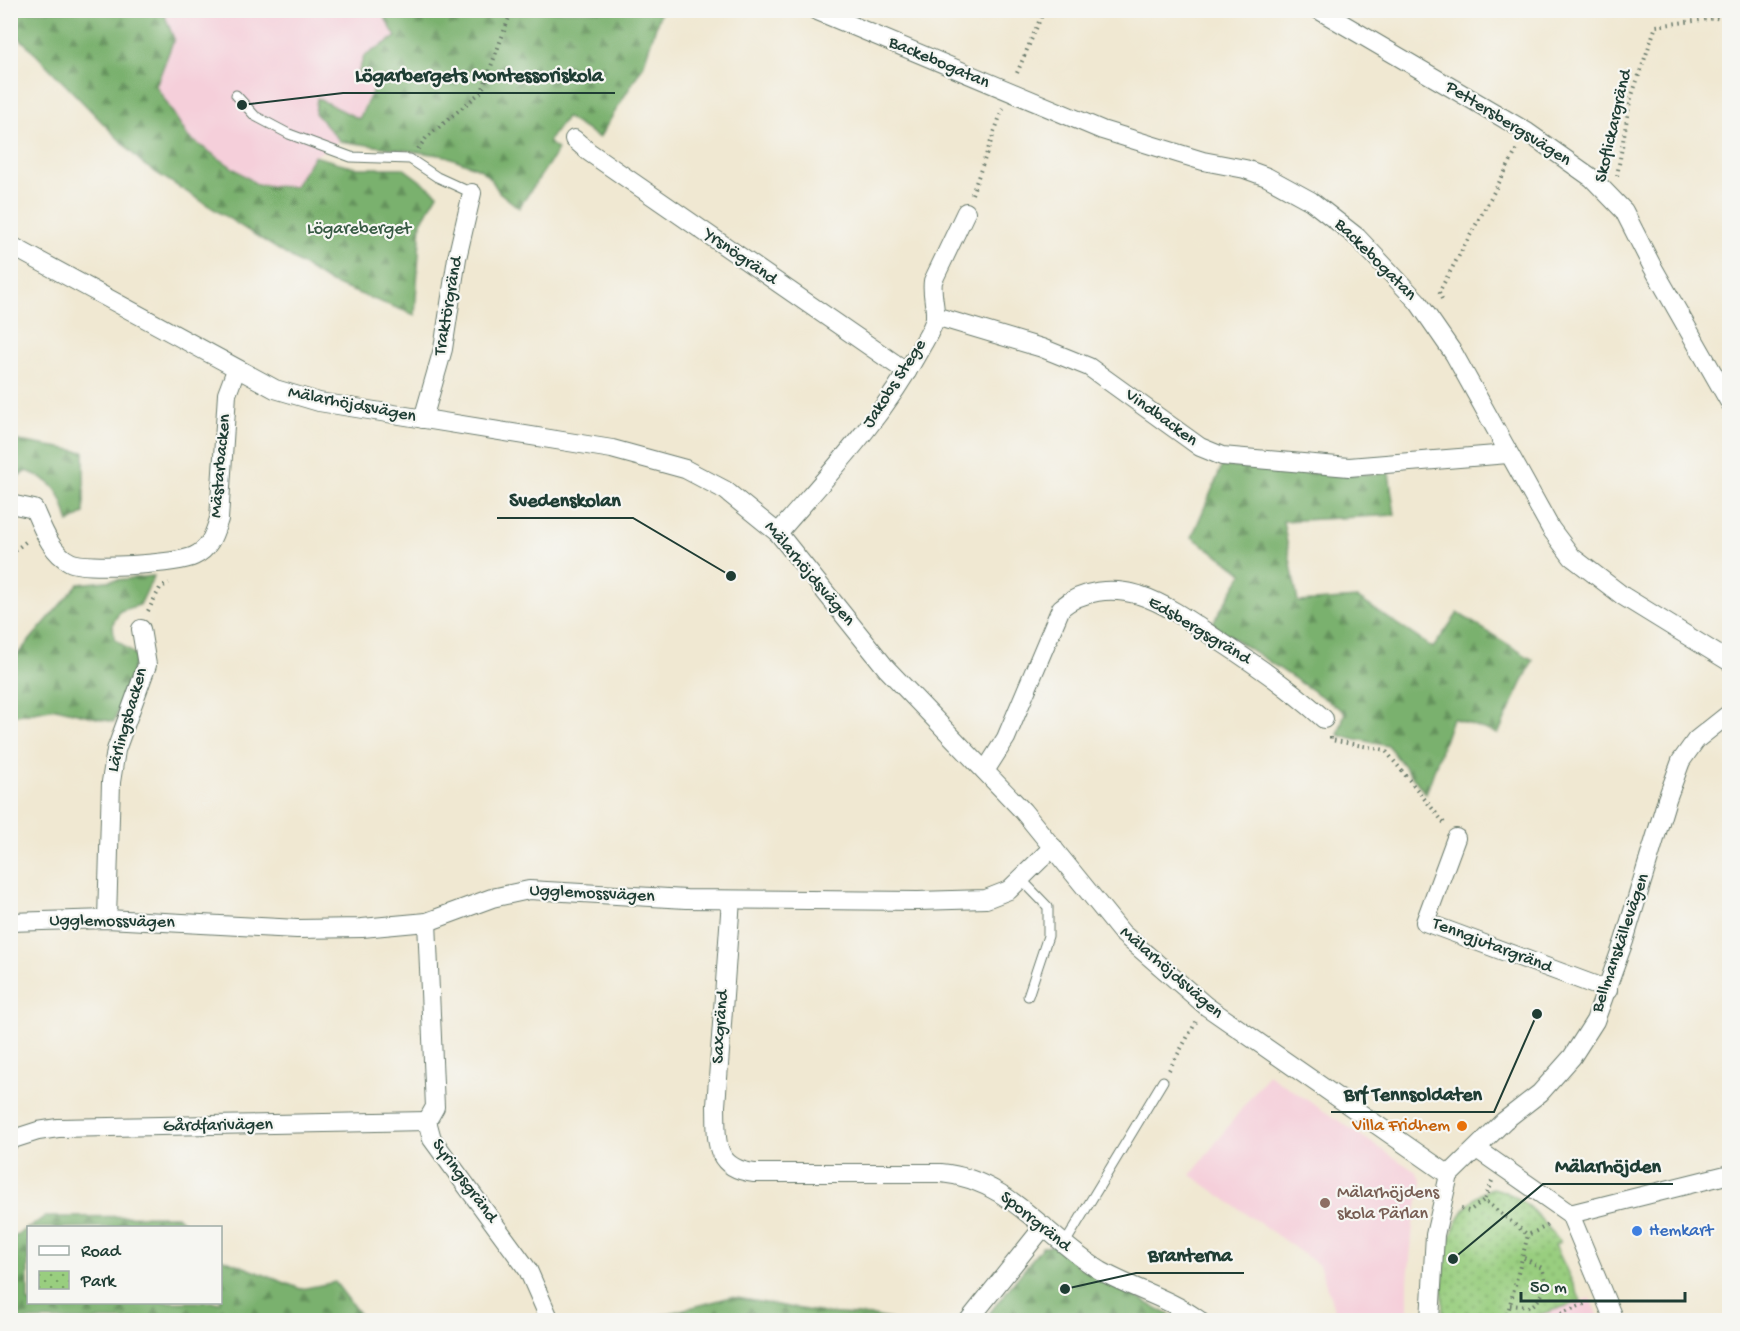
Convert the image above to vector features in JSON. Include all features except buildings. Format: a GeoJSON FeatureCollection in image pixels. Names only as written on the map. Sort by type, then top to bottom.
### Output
{"type":"FeatureCollection","features":[{"type":"Feature","properties":{"kind":"street","name":"Backebogatan"},"geometry":{"type":"LineString","coordinates":[[815,10],[1102,130],[1203,161],[1245,169],[1267,177],[1311,201],[1364,243],[1418,302],[1454,354],[1551,529],[1572,557],[1623,596],[1730,662]]}},
{"type":"Feature","properties":{"kind":"street","name":"Pettersbergsvägen"},"geometry":{"type":"LineString","coordinates":[[1318,10],[1527,132],[1582,171],[1612,197],[1624,211],[1667,295],[1730,403]]}},
{"type":"Feature","properties":{"kind":"street","name":"Yrsnögränd"},"geometry":{"type":"LineString","coordinates":[[574,139],[599,159],[907,372]]}},
{"type":"Feature","properties":{"kind":"street","name":"Traktörgränd"},"geometry":{"type":"LineString","coordinates":[[423,419],[443,349],[457,258],[472,193]]}},
{"type":"Feature","properties":{"kind":"street"},"geometry":{"type":"LineString","coordinates":[[935,316],[931,292],[933,281],[966,212]]}},
{"type":"Feature","properties":{"kind":"street","name":"Mälarhöjdsvägen"},"geometry":{"type":"LineString","coordinates":[[10,245],[274,389],[319,402],[612,449],[685,469],[724,490],[778,533],[907,693],[985,771],[1053,847],[1122,933],[1206,1006],[1449,1175]]}},
{"type":"Feature","properties":{"kind":"street","name":"Vindbacken"},"geometry":{"type":"LineString","coordinates":[[935,316],[1042,348],[1089,367],[1192,442],[1222,456],[1349,467],[1508,454]]}},
{"type":"Feature","properties":{"kind":"street","name":"Jakobs Stege"},"geometry":{"type":"LineString","coordinates":[[778,533],[876,418],[907,372],[935,316]]}},
{"type":"Feature","properties":{"kind":"street","name":"Mästarbacken"},"geometry":{"type":"LineString","coordinates":[[10,504],[34,509],[52,546],[67,561],[78,566],[143,564],[195,556],[210,542],[219,519],[227,394],[236,370]]}},
{"type":"Feature","properties":{"kind":"street","name":"Edsbergsgränd"},"geometry":{"type":"LineString","coordinates":[[985,771],[1006,738],[1061,608],[1073,598],[1085,593],[1137,594],[1166,607],[1259,668],[1324,718]]}},
{"type":"Feature","properties":{"kind":"street","name":"Lärlingsbacken"},"geometry":{"type":"LineString","coordinates":[[107,919],[111,782],[116,750],[147,665],[141,628]]}},
{"type":"Feature","properties":{"kind":"street","name":"Bellmanskällevägen"},"geometry":{"type":"LineString","coordinates":[[1449,1175],[1504,1121],[1540,1093],[1572,1057],[1591,1027],[1608,990],[1677,769],[1696,740],[1730,713]]}},
{"type":"Feature","properties":{"kind":"street","name":"Tenngjutargränd"},"geometry":{"type":"LineString","coordinates":[[1456,838],[1425,922],[1608,990]]}},
{"type":"Feature","properties":{"kind":"street","name":"Ugglemossvägen"},"geometry":{"type":"LineString","coordinates":[[10,922],[107,919],[328,930],[426,922],[492,898],[529,890],[731,900],[918,901],[986,898],[1009,890],[1053,847]]}},
{"type":"Feature","properties":{"kind":"street","name":"Saxgränd"},"geometry":{"type":"LineString","coordinates":[[720,1155],[716,1106],[731,900]]}},
{"type":"Feature","properties":{"kind":"street","name":"Syringsgränd"},"geometry":{"type":"LineString","coordinates":[[426,922],[435,1107],[427,1121],[432,1139],[528,1270],[550,1320]]}},
{"type":"Feature","properties":{"kind":"street","name":"Gårdfarivägen"},"geometry":{"type":"LineString","coordinates":[[10,1140],[38,1131],[58,1128],[427,1121]]}},
{"type":"Feature","properties":{"kind":"street"},"geometry":{"type":"LineString","coordinates":[[1477,1149],[1570,1214],[1614,1320]]}},
{"type":"Feature","properties":{"kind":"street","name":"Sporrgränd"},"geometry":{"type":"LineString","coordinates":[[720,1155],[736,1170],[754,1173],[941,1173],[964,1176],[1006,1196],[1064,1245],[1114,1278],[1166,1301],[1199,1320]]}},
{"type":"Feature","properties":{"kind":"street"},"geometry":{"type":"LineString","coordinates":[[1570,1214],[1730,1174]]}},
{"type":"Feature","properties":{"kind":"street"},"geometry":{"type":"LineString","coordinates":[[1430,1320],[1435,1235],[1449,1175]]}},
{"type":"Feature","properties":{"kind":"street"},"geometry":{"type":"LineString","coordinates":[[969,1320],[1044,1226]]}},
{"type":"Feature","properties":{"kind":"lane"},"geometry":{"type":"LineString","coordinates":[[236,95],[255,116],[289,134],[351,157],[410,159],[437,177],[472,193]]}},
{"type":"Feature","properties":{"kind":"lane"},"geometry":{"type":"LineString","coordinates":[[1021,879],[1048,907],[1048,936],[1029,996]]}},
{"type":"Feature","properties":{"kind":"lane"},"geometry":{"type":"LineString","coordinates":[[1064,1245],[1163,1081]]}},
{"type":"Feature","properties":{"kind":"path"},"geometry":{"type":"LineString","coordinates":[[410,159],[426,138],[482,91],[510,15],[509,10]]}},
{"type":"Feature","properties":{"kind":"path","name":"Skoflickargränd"},"geometry":{"type":"LineString","coordinates":[[1612,197],[1630,101],[1656,26],[1716,18],[1730,21]]}},
{"type":"Feature","properties":{"kind":"path"},"geometry":{"type":"LineString","coordinates":[[1453,266],[1527,132]]}},
{"type":"Feature","properties":{"kind":"path"},"geometry":{"type":"LineString","coordinates":[[141,628],[153,596],[160,588],[174,582]]}},
{"type":"Feature","properties":{"kind":"path"},"geometry":{"type":"LineString","coordinates":[[1324,718],[1331,740],[1385,750],[1456,838]]}},
{"type":"Feature","properties":{"kind":"path"},"geometry":{"type":"LineString","coordinates":[[1163,1081],[1206,1006]]}},
{"type":"Feature","properties":{"kind":"path"},"geometry":{"type":"LineString","coordinates":[[1499,1164],[1484,1200],[1528,1235]]}},
{"type":"Feature","properties":{"kind":"path"},"geometry":{"type":"LineString","coordinates":[[1506,1320],[1528,1235],[1570,1214]]}},
{"type":"Feature","properties":{"kind":"path"},"geometry":{"type":"LineString","coordinates":[[1510,1305],[1530,1307],[1543,1293],[1546,1280],[1542,1268],[1522,1257]]}},
{"type":"Feature","properties":{"kind":"path"},"geometry":{"type":"LineString","coordinates":[[1544,1320],[1605,1296]]}},
{"type":"Feature","properties":{"kind":"shaded area"},"geometry":{"type":"Polygon","coordinates":[[[163,11],[381,11],[396,37],[358,119],[317,99],[315,113],[340,141],[314,156],[294,187],[258,185],[188,137],[156,85],[174,39],[163,11]]]}},
{"type":"Feature","properties":{"kind":"shaded area","name":"Mälarhöjdens skola Pärlan"},"geometry":{"type":"Polygon","coordinates":[[[1268,1074],[1416,1172],[1422,1182],[1413,1225],[1408,1281],[1408,1320],[1338,1320],[1319,1265],[1191,1175],[1268,1074]]]}},
{"type":"Feature","properties":{"kind":"shaded area"},"geometry":{"type":"Polygon","coordinates":[[[1590,1298],[1599,1320],[1523,1320],[1581,1301],[1590,1298]]]}},
{"type":"Feature","properties":{"kind":"green space","name":"Lögareberget"},"geometry":{"type":"Polygon","coordinates":[[[10,11],[163,11],[174,39],[156,86],[188,137],[258,185],[294,187],[314,156],[358,168],[403,168],[438,194],[421,222],[415,315],[331,283],[144,165],[11,29],[10,11]]]}},
{"type":"Feature","properties":{"kind":"green space"},"geometry":{"type":"Polygon","coordinates":[[[381,11],[661,11],[643,66],[599,138],[566,117],[548,142],[558,150],[519,208],[499,192],[491,179],[480,169],[446,156],[340,141],[315,113],[317,98],[359,119],[376,84],[358,73],[364,56],[396,37],[381,11]]]}},
{"type":"Feature","properties":{"kind":"green space"},"geometry":{"type":"Polygon","coordinates":[[[11,438],[84,452],[84,513],[69,523],[60,497],[52,485],[27,471],[11,480],[11,438]]]}},
{"type":"Feature","properties":{"kind":"green space"},"geometry":{"type":"Polygon","coordinates":[[[1222,466],[1344,475],[1389,473],[1395,515],[1283,521],[1298,602],[1358,598],[1433,648],[1458,613],[1533,660],[1498,734],[1452,718],[1426,794],[1388,746],[1338,735],[1345,712],[1212,624],[1243,573],[1192,537],[1222,466]]]}},
{"type":"Feature","properties":{"kind":"green space"},"geometry":{"type":"Polygon","coordinates":[[[154,576],[140,605],[120,611],[113,623],[114,638],[137,656],[114,722],[56,708],[11,716],[11,662],[78,584],[154,576]]]}},
{"type":"Feature","properties":{"kind":"green space"},"geometry":{"type":"Polygon","coordinates":[[[1492,1188],[1503,1191],[1522,1202],[1538,1216],[1560,1242],[1555,1245],[1581,1301],[1523,1320],[1443,1320],[1445,1264],[1455,1227],[1464,1210],[1476,1197],[1492,1188]]]}},
{"type":"Feature","properties":{"kind":"green space"},"geometry":{"type":"Polygon","coordinates":[[[177,1216],[188,1226],[32,1226],[44,1217],[177,1216]]]}},
{"type":"Feature","properties":{"kind":"green space"},"geometry":{"type":"Polygon","coordinates":[[[27,1229],[27,1304],[222,1304],[222,1258],[301,1289],[335,1282],[364,1320],[11,1320],[11,1239],[27,1229]]]}},
{"type":"Feature","properties":{"kind":"green space"},"geometry":{"type":"Polygon","coordinates":[[[1055,1246],[1081,1268],[1179,1320],[984,1320],[1042,1247],[1055,1246]]]}},
{"type":"Feature","properties":{"kind":"green space"},"geometry":{"type":"Polygon","coordinates":[[[731,1297],[824,1313],[874,1316],[893,1320],[643,1320],[731,1297]]]}},
{"type":"Feature","properties":{"kind":"place","name":"Lögarbergets Montessoriskola"},"geometry":{"type":"Point","coordinates":[242,105]}},
{"type":"Feature","properties":{"kind":"place","name":"Svedenskolan"},"geometry":{"type":"Point","coordinates":[731,576]}},
{"type":"Feature","properties":{"kind":"place","name":"Brf Tennsoldaten"},"geometry":{"type":"Point","coordinates":[1537,1014]}},
{"type":"Feature","properties":{"kind":"place","name":"Villa Fridhem"},"geometry":{"type":"Point","coordinates":[1462,1126]}},
{"type":"Feature","properties":{"kind":"place","name":"Mälarhöjdens skola Pärlan"},"geometry":{"type":"Point","coordinates":[1325,1203]}},
{"type":"Feature","properties":{"kind":"place","name":"Hemkart"},"geometry":{"type":"Point","coordinates":[1637,1231]}},
{"type":"Feature","properties":{"kind":"place","name":"Mälarhöjden"},"geometry":{"type":"Point","coordinates":[1453,1259]}},
{"type":"Feature","properties":{"kind":"place","name":"Branterna"},"geometry":{"type":"Point","coordinates":[1065,1289]}}]}
